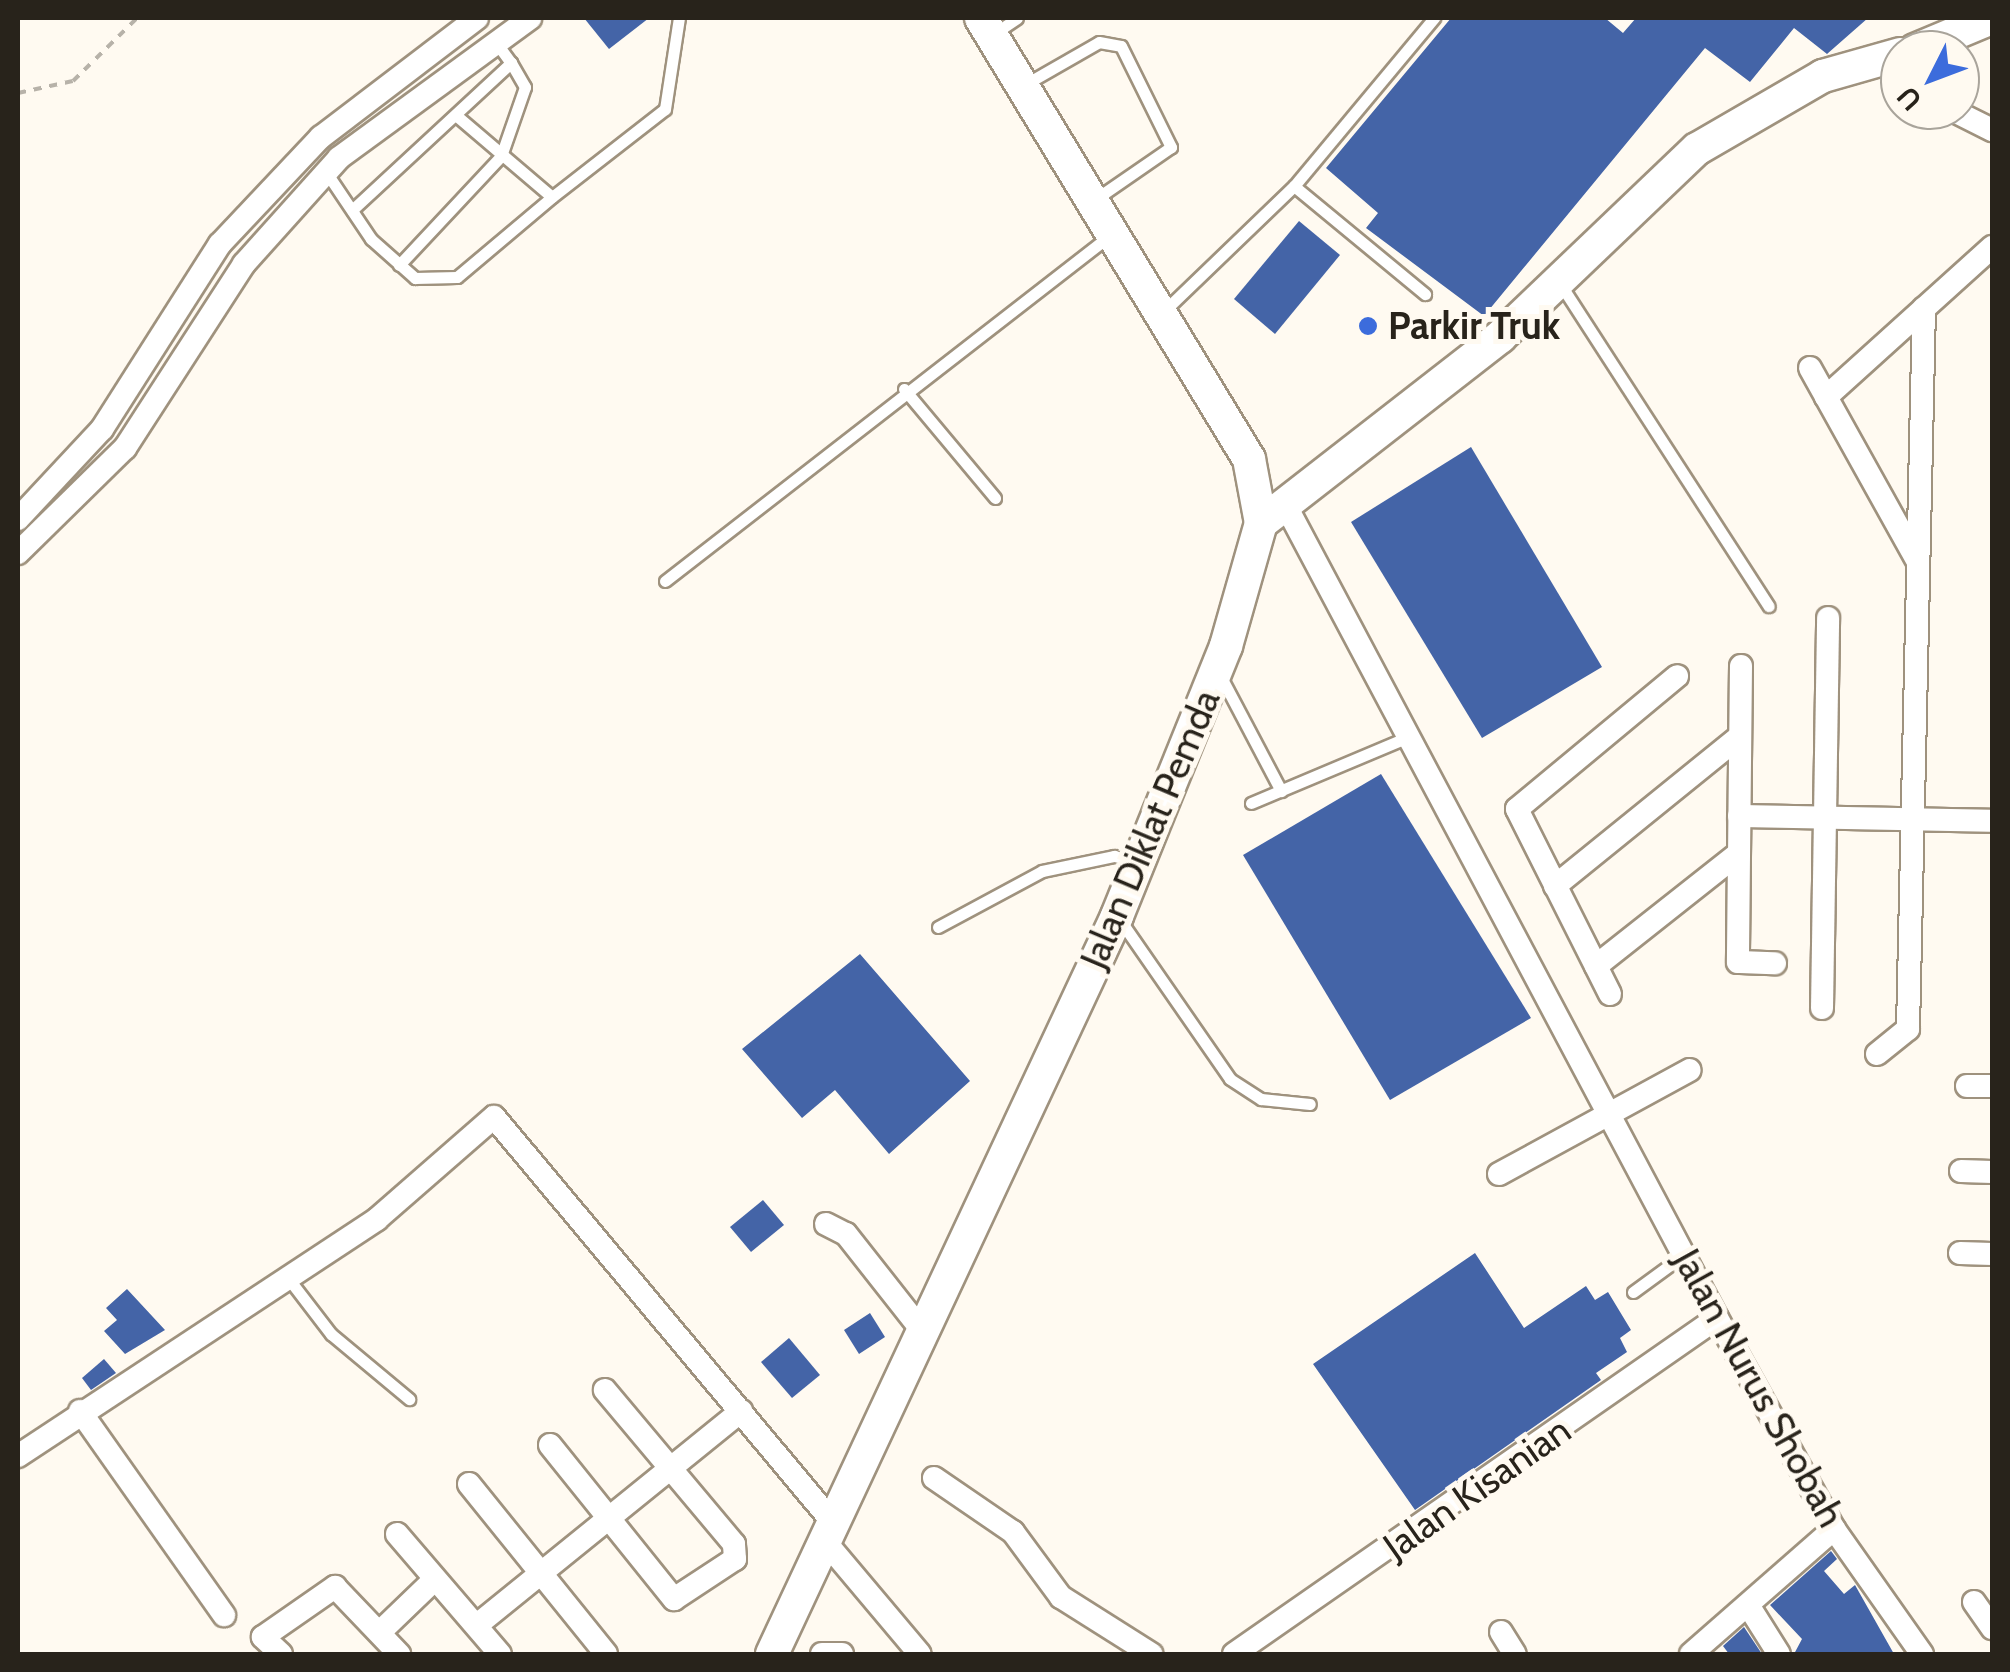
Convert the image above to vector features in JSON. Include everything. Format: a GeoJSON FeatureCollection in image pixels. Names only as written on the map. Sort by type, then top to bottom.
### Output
{"type":"FeatureCollection","features":[{"type":"Feature","properties":{"kind":"street"},"geometry":{"type":"LineString","coordinates":[[18,519],[102,430],[220,244],[320,137],[477,18]]}},
{"type":"Feature","properties":{"kind":"street"},"geometry":{"type":"LineString","coordinates":[[18,553],[124,448],[244,264],[326,172],[530,18]]}},
{"type":"Feature","properties":{"kind":"street"},"geometry":{"type":"LineString","coordinates":[[1964,30],[1992,18]]}},
{"type":"Feature","properties":{"kind":"street","name":"Jalan Diklat Pemda"},"geometry":{"type":"LineString","coordinates":[[772,1654],[920,1328],[1117,916],[1136,861],[1218,668],[1274,516],[1249,459],[1163,312],[1020,87],[996,24]]}},
{"type":"Feature","properties":{"kind":"street"},"geometry":{"type":"LineString","coordinates":[[1274,516],[1558,280],[1697,149],[1824,76],[1880,62]]}},
{"type":"Feature","properties":{"kind":"street"},"geometry":{"type":"LineString","coordinates":[[1826,396],[1992,247]]}},
{"type":"Feature","properties":{"kind":"street"},"geometry":{"type":"LineString","coordinates":[[1877,1054],[1908,1029],[1924,308]]}},
{"type":"Feature","properties":{"kind":"street"},"geometry":{"type":"LineString","coordinates":[[1810,368],[1918,564]]}},
{"type":"Feature","properties":{"kind":"street","name":"Jalan Nurus Shobah"},"geometry":{"type":"LineString","coordinates":[[1274,516],[1304,556],[1411,736],[1608,1114],[1834,1529],[1922,1654]]}},
{"type":"Feature","properties":{"kind":"street"},"geometry":{"type":"LineString","coordinates":[[1822,1008],[1828,618]]}},
{"type":"Feature","properties":{"kind":"street"},"geometry":{"type":"LineString","coordinates":[[1741,666],[1738,962],[1775,964]]}},
{"type":"Feature","properties":{"kind":"street"},"geometry":{"type":"LineString","coordinates":[[1610,994],[1516,809],[1678,676]]}},
{"type":"Feature","properties":{"kind":"street"},"geometry":{"type":"LineString","coordinates":[[1556,886],[1740,736]]}},
{"type":"Feature","properties":{"kind":"street"},"geometry":{"type":"LineString","coordinates":[[1739,816],[1992,821]]}},
{"type":"Feature","properties":{"kind":"street"},"geometry":{"type":"LineString","coordinates":[[1596,966],[1739,853]]}},
{"type":"Feature","properties":{"kind":"street"},"geometry":{"type":"LineString","coordinates":[[1499,1174],[1690,1070]]}},
{"type":"Feature","properties":{"kind":"street"},"geometry":{"type":"LineString","coordinates":[[1967,1086],[1992,1086]]}},
{"type":"Feature","properties":{"kind":"street"},"geometry":{"type":"LineString","coordinates":[[18,1456],[285,1275],[377,1219],[494,1117],[738,1415],[920,1654]]}},
{"type":"Feature","properties":{"kind":"street"},"geometry":{"type":"LineString","coordinates":[[1961,1171],[1992,1172]]}},
{"type":"Feature","properties":{"kind":"street"},"geometry":{"type":"LineString","coordinates":[[826,1224],[846,1234],[920,1328]]}},
{"type":"Feature","properties":{"kind":"street"},"geometry":{"type":"LineString","coordinates":[[1960,1254],[1992,1254]]}},
{"type":"Feature","properties":{"kind":"street","name":"Jalan Kisanian"},"geometry":{"type":"LineString","coordinates":[[1234,1654],[1717,1318]]}},
{"type":"Feature","properties":{"kind":"street"},"geometry":{"type":"LineString","coordinates":[[550,1445],[674,1599],[691,1596],[737,1548],[605,1390]]}},
{"type":"Feature","properties":{"kind":"street"},"geometry":{"type":"LineString","coordinates":[[80,1411],[224,1615]]}},
{"type":"Feature","properties":{"kind":"street"},"geometry":{"type":"LineString","coordinates":[[477,1625],[738,1415]]}},
{"type":"Feature","properties":{"kind":"street"},"geometry":{"type":"LineString","coordinates":[[934,1478],[1014,1532],[1061,1597],[1152,1654]]}},
{"type":"Feature","properties":{"kind":"street"},"geometry":{"type":"LineString","coordinates":[[469,1484],[606,1654]]}},
{"type":"Feature","properties":{"kind":"street"},"geometry":{"type":"LineString","coordinates":[[1691,1654],[1834,1529]]}},
{"type":"Feature","properties":{"kind":"street"},"geometry":{"type":"LineString","coordinates":[[398,1534],[500,1654]]}},
{"type":"Feature","properties":{"kind":"street"},"geometry":{"type":"LineString","coordinates":[[380,1632],[434,1580]]}},
{"type":"Feature","properties":{"kind":"street"},"geometry":{"type":"LineString","coordinates":[[246,1654],[263,1637],[335,1586],[399,1654]]}},
{"type":"Feature","properties":{"kind":"street"},"geometry":{"type":"LineString","coordinates":[[1974,1602],[1992,1628]]}},
{"type":"Feature","properties":{"kind":"street"},"geometry":{"type":"LineString","coordinates":[[1748,1605],[1779,1654]]}},
{"type":"Feature","properties":{"kind":"street"},"geometry":{"type":"LineString","coordinates":[[1501,1632],[1515,1654]]}},
{"type":"Feature","properties":{"kind":"street"},"geometry":{"type":"LineString","coordinates":[[263,1637],[280,1654]]}},
{"type":"Feature","properties":{"kind":"lane"},"geometry":{"type":"LineString","coordinates":[[326,172],[352,210],[415,278],[456,277],[666,109],[679,18]]}},
{"type":"Feature","properties":{"kind":"lane"},"geometry":{"type":"LineString","coordinates":[[1163,312],[1294,186],[1434,18]]}},
{"type":"Feature","properties":{"kind":"lane"},"geometry":{"type":"LineString","coordinates":[[399,264],[500,156],[525,87],[496,41]]}},
{"type":"Feature","properties":{"kind":"lane"},"geometry":{"type":"LineString","coordinates":[[1020,87],[1099,42],[1121,46],[1171,148],[1090,202]]}},
{"type":"Feature","properties":{"kind":"lane"},"geometry":{"type":"LineString","coordinates":[[352,210],[458,118],[511,62]]}},
{"type":"Feature","properties":{"kind":"lane"},"geometry":{"type":"LineString","coordinates":[[458,118],[552,197]]}},
{"type":"Feature","properties":{"kind":"lane"},"geometry":{"type":"LineString","coordinates":[[1294,186],[1426,294]]}},
{"type":"Feature","properties":{"kind":"lane"},"geometry":{"type":"LineString","coordinates":[[665,581],[904,389],[1112,234]]}},
{"type":"Feature","properties":{"kind":"lane"},"geometry":{"type":"LineString","coordinates":[[1558,280],[1769,606]]}},
{"type":"Feature","properties":{"kind":"lane"},"geometry":{"type":"LineString","coordinates":[[904,389],[995,498]]}},
{"type":"Feature","properties":{"kind":"lane"},"geometry":{"type":"LineString","coordinates":[[1218,668],[1281,791]]}},
{"type":"Feature","properties":{"kind":"lane"},"geometry":{"type":"LineString","coordinates":[[1250,803],[1411,736]]}},
{"type":"Feature","properties":{"kind":"lane"},"geometry":{"type":"LineString","coordinates":[[938,927],[1042,871],[1114,856],[1136,861]]}},
{"type":"Feature","properties":{"kind":"lane"},"geometry":{"type":"LineString","coordinates":[[1117,916],[1230,1079],[1261,1098],[1310,1104]]}},
{"type":"Feature","properties":{"kind":"lane"},"geometry":{"type":"LineString","coordinates":[[1633,1292],[1685,1254]]}},
{"type":"Feature","properties":{"kind":"lane"},"geometry":{"type":"LineString","coordinates":[[285,1275],[331,1334],[409,1400]]}},
{"type":"Feature","properties":{"kind":"path"},"geometry":{"type":"LineString","coordinates":[[18,93],[73,82],[137,18]]}},
{"type":"Feature","properties":{"kind":"building"},"geometry":{"type":"Polygon","coordinates":[[[584,18],[649,18],[609,49],[584,18]]]}},
{"type":"Feature","properties":{"kind":"building"},"geometry":{"type":"Polygon","coordinates":[[[1451,18],[1605,18],[1623,33],[1636,18],[1868,18],[1827,54],[1794,28],[1750,82],[1705,48],[1484,316],[1366,228],[1378,213],[1326,168],[1451,18]]]}},
{"type":"Feature","properties":{"kind":"building"},"geometry":{"type":"Polygon","coordinates":[[[1299,221],[1340,255],[1275,334],[1234,299],[1299,221]]]}},
{"type":"Feature","properties":{"kind":"building"},"geometry":{"type":"Polygon","coordinates":[[[1471,447],[1602,667],[1482,738],[1351,522],[1471,447]]]}},
{"type":"Feature","properties":{"kind":"building"},"geometry":{"type":"Polygon","coordinates":[[[1381,774],[1531,1018],[1390,1100],[1243,855],[1381,774]]]}},
{"type":"Feature","properties":{"kind":"building"},"geometry":{"type":"Polygon","coordinates":[[[860,954],[970,1081],[889,1154],[835,1090],[802,1118],[742,1049],[860,954]]]}},
{"type":"Feature","properties":{"kind":"building"},"geometry":{"type":"Polygon","coordinates":[[[763,1200],[784,1225],[751,1252],[730,1227],[763,1200]]]}},
{"type":"Feature","properties":{"kind":"building"},"geometry":{"type":"Polygon","coordinates":[[[1475,1253],[1524,1328],[1586,1286],[1595,1300],[1608,1292],[1631,1330],[1620,1338],[1627,1352],[1596,1373],[1601,1380],[1415,1510],[1313,1364],[1475,1253]]]}},
{"type":"Feature","properties":{"kind":"building"},"geometry":{"type":"Polygon","coordinates":[[[127,1289],[165,1330],[125,1354],[104,1331],[117,1320],[106,1308],[127,1289]]]}},
{"type":"Feature","properties":{"kind":"building"},"geometry":{"type":"Polygon","coordinates":[[[870,1313],[885,1337],[859,1354],[844,1330],[870,1313]]]}},
{"type":"Feature","properties":{"kind":"building"},"geometry":{"type":"Polygon","coordinates":[[[789,1338],[820,1375],[792,1398],[761,1362],[789,1338]]]}},
{"type":"Feature","properties":{"kind":"building"},"geometry":{"type":"Polygon","coordinates":[[[104,1359],[116,1373],[91,1390],[82,1378],[104,1359]]]}},
{"type":"Feature","properties":{"kind":"building"},"geometry":{"type":"Polygon","coordinates":[[[1831,1551],[1837,1559],[1824,1571],[1844,1594],[1855,1585],[1894,1654],[1794,1654],[1802,1639],[1770,1605],[1831,1551]]]}},
{"type":"Feature","properties":{"kind":"building"},"geometry":{"type":"Polygon","coordinates":[[[1744,1627],[1762,1654],[1729,1654],[1723,1646],[1744,1627]]]}},
{"type":"Feature","properties":{"kind":"place","name":"Parkir Truk"},"geometry":{"type":"Point","coordinates":[1368,326]}}]}
